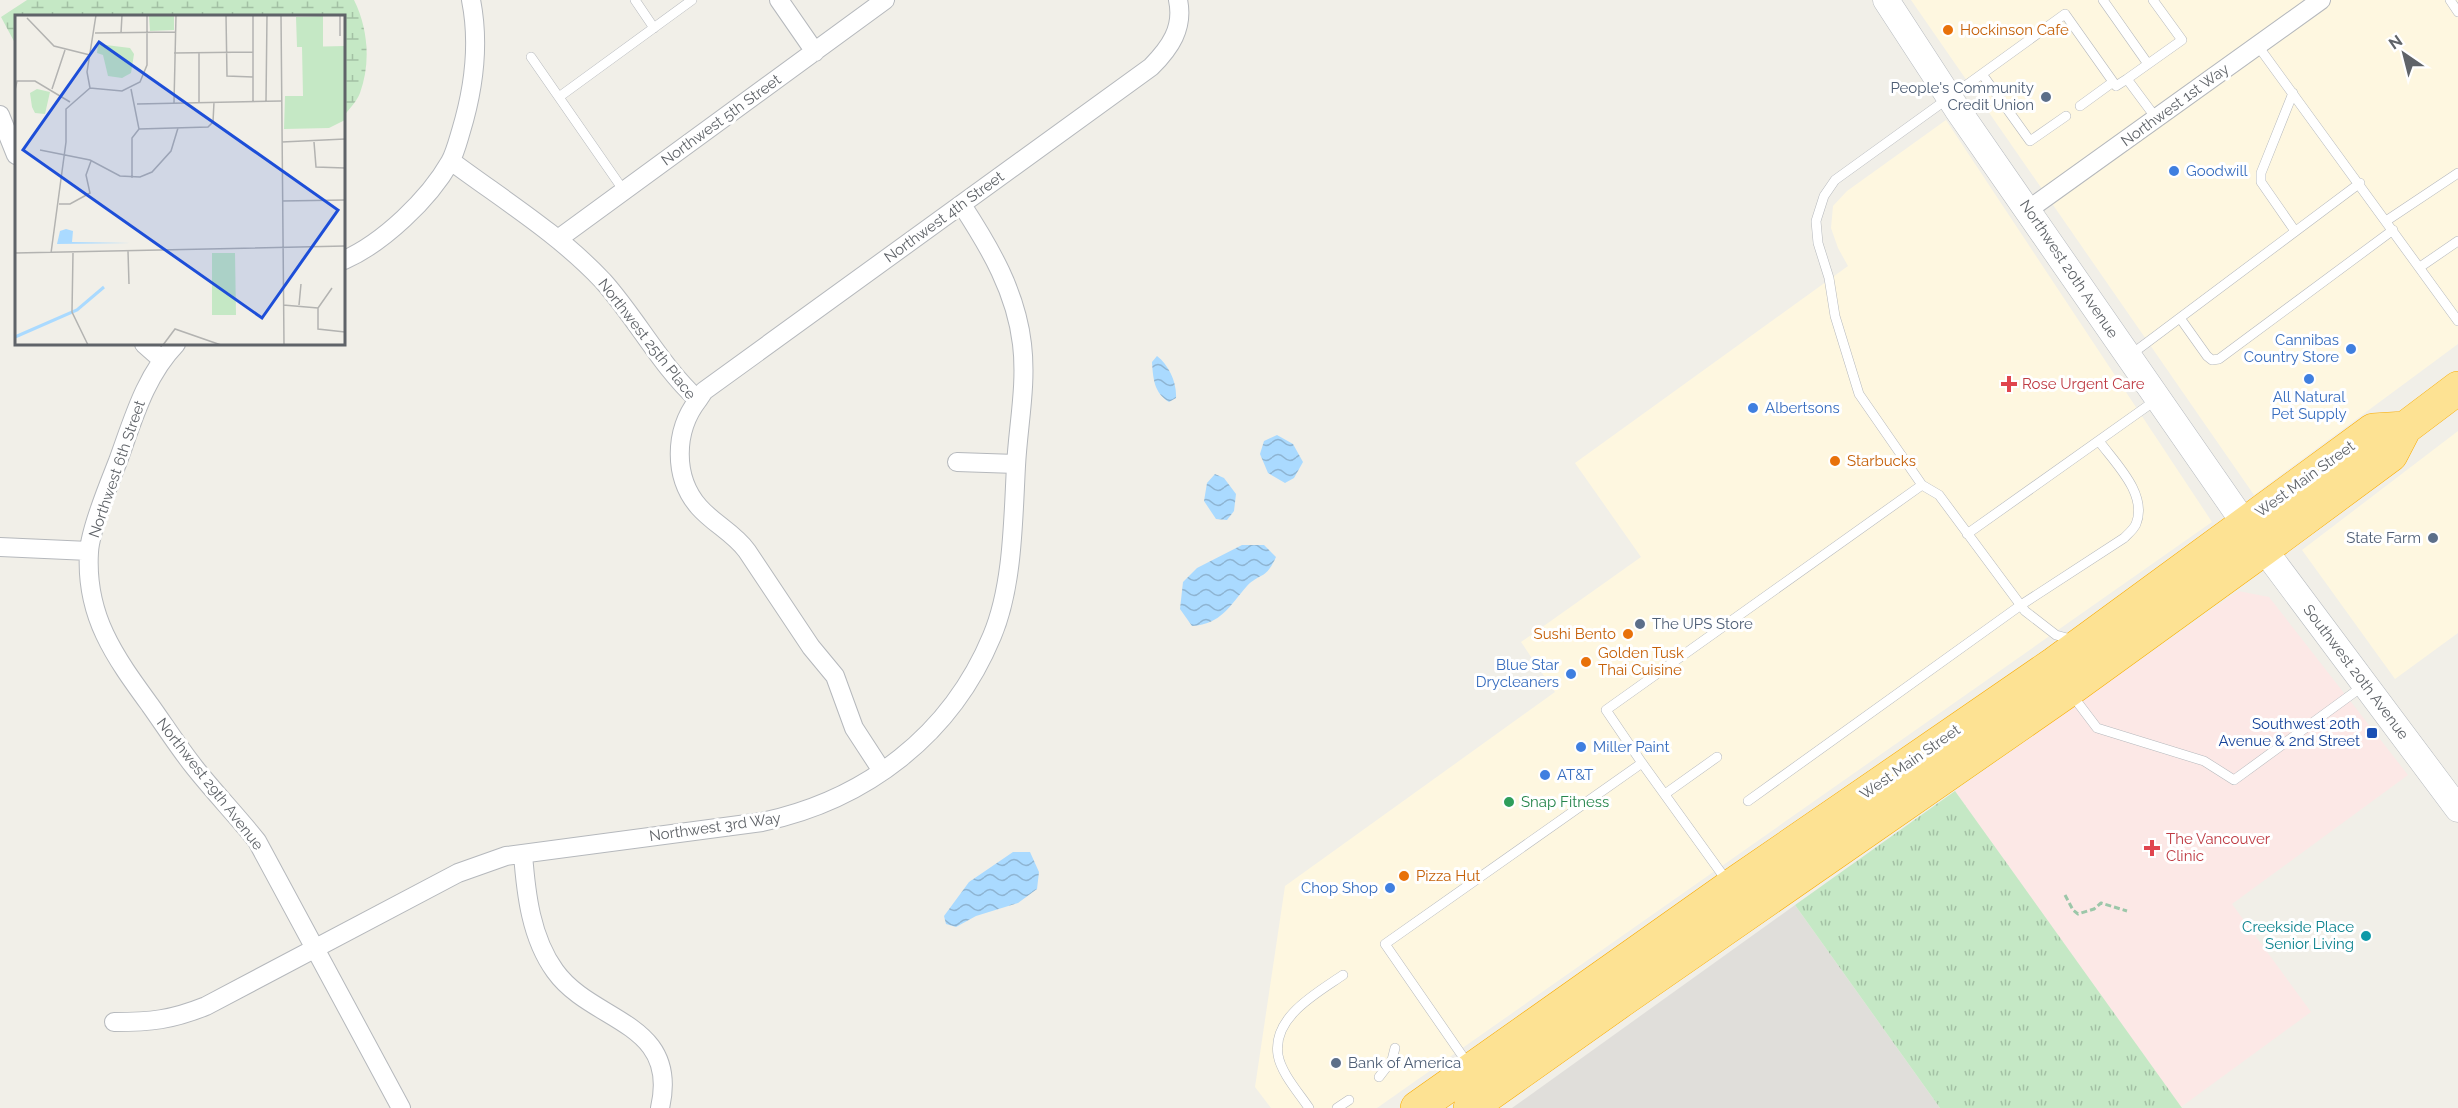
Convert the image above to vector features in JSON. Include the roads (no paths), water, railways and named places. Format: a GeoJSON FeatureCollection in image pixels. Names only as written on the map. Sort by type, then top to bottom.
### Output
{"type":"FeatureCollection","features":[{"type":"Feature","properties":{"kind":"highway","name":"West Main Street"},"geometry":{"type":"LineString","coordinates":[[1477,1106],[1740,898],[2082,643],[2391,455],[2405,428],[2458,388]]}},
{"type":"Feature","properties":{"kind":"highway","name":"West Main Street"},"geometry":{"type":"LineString","coordinates":[[1417,1108],[1471,1068],[2068,690],[2255,536]]}},
{"type":"Feature","properties":{"kind":"street"},"geometry":{"type":"LineString","coordinates":[[345,259],[374,244],[395,227],[451,161],[469,104],[475,75],[476,23],[471,0]]}},
{"type":"Feature","properties":{"kind":"street"},"geometry":{"type":"LineString","coordinates":[[779,0],[815,51]]}},
{"type":"Feature","properties":{"kind":"street","name":"Northwest 5th Street"},"geometry":{"type":"LineString","coordinates":[[558,239],[885,0]]}},
{"type":"Feature","properties":{"kind":"street","name":"Northwest 4th Street"},"geometry":{"type":"LineString","coordinates":[[698,400],[704,391],[1151,67],[1173,40],[1179,24],[1178,0]]}},
{"type":"Feature","properties":{"kind":"street","name":"Northwest 20th Avenue"},"geometry":{"type":"LineString","coordinates":[[1886,0],[2128,357],[2255,536]]}},
{"type":"Feature","properties":{"kind":"street","name":"Northwest 1st Way"},"geometry":{"type":"LineString","coordinates":[[2028,210],[2321,0]]}},
{"type":"Feature","properties":{"kind":"street"},"geometry":{"type":"LineString","coordinates":[[2,125],[15,153]]}},
{"type":"Feature","properties":{"kind":"street","name":"Northwest 25th Place"},"geometry":{"type":"LineString","coordinates":[[451,161],[558,239],[584,261],[605,284],[670,371],[698,400],[689,411],[680,441],[681,470],[690,495],[714,521],[740,540],[812,647],[835,676],[854,728],[882,771]]}},
{"type":"Feature","properties":{"kind":"street","name":"Northwest 3rd Way"},"geometry":{"type":"LineString","coordinates":[[114,1022],[152,1022],[189,1012],[458,873],[506,856],[792,816],[826,803],[882,771],[936,727],[965,689],[993,635],[1006,582],[1014,528],[1016,464],[1023,397],[1023,346],[1017,312],[997,260],[962,205]]}},
{"type":"Feature","properties":{"kind":"street"},"geometry":{"type":"LineString","coordinates":[[145,345],[161,359]]}},
{"type":"Feature","properties":{"kind":"street","name":"Northwest 6th Street"},"geometry":{"type":"LineString","coordinates":[[0,547],[89,551],[98,518],[137,407],[161,359],[175,345]]}},
{"type":"Feature","properties":{"kind":"street"},"geometry":{"type":"LineString","coordinates":[[957,462],[1016,464]]}},
{"type":"Feature","properties":{"kind":"street","name":"Southwest 20th Avenue"},"geometry":{"type":"LineString","coordinates":[[2255,536],[2458,808]]}},
{"type":"Feature","properties":{"kind":"street","name":"Northwest 29th Avenue"},"geometry":{"type":"LineString","coordinates":[[89,551],[96,616],[116,659],[192,765],[233,809],[257,841],[401,1108]]}},
{"type":"Feature","properties":{"kind":"street"},"geometry":{"type":"LineString","coordinates":[[523,854],[527,892],[539,944],[555,971],[575,992],[638,1032],[653,1052],[663,1079],[660,1108]]}},
{"type":"Feature","properties":{"kind":"lane"},"geometry":{"type":"LineString","coordinates":[[635,0],[654,28]]}},
{"type":"Feature","properties":{"kind":"lane"},"geometry":{"type":"LineString","coordinates":[[558,97],[692,0]]}},
{"type":"Feature","properties":{"kind":"lane"},"geometry":{"type":"LineString","coordinates":[[2103,0],[2148,64]]}},
{"type":"Feature","properties":{"kind":"lane"},"geometry":{"type":"LineString","coordinates":[[2082,643],[2056,635],[2025,612],[1939,495],[1922,485],[1859,394],[1835,316],[1830,278],[1818,243],[1816,221],[1824,196],[1835,180],[2065,14],[2116,87],[2182,40],[2153,0]]}},
{"type":"Feature","properties":{"kind":"lane"},"geometry":{"type":"LineString","coordinates":[[2450,0],[2458,12]]}},
{"type":"Feature","properties":{"kind":"lane"},"geometry":{"type":"LineString","coordinates":[[2258,46],[2360,183],[2458,321]]}},
{"type":"Feature","properties":{"kind":"lane"},"geometry":{"type":"LineString","coordinates":[[531,57],[624,191]]}},
{"type":"Feature","properties":{"kind":"lane"},"geometry":{"type":"LineString","coordinates":[[1982,74],[2030,141],[2066,116]]}},
{"type":"Feature","properties":{"kind":"lane"},"geometry":{"type":"LineString","coordinates":[[2127,79],[2156,118]]}},
{"type":"Feature","properties":{"kind":"lane"},"geometry":{"type":"LineString","coordinates":[[2080,106],[2113,82]]}},
{"type":"Feature","properties":{"kind":"lane"},"geometry":{"type":"LineString","coordinates":[[2293,93],[2261,173],[2261,182],[2295,231]]}},
{"type":"Feature","properties":{"kind":"lane"},"geometry":{"type":"LineString","coordinates":[[2386,221],[2458,173]]}},
{"type":"Feature","properties":{"kind":"lane"},"geometry":{"type":"LineString","coordinates":[[2128,357],[2360,183]]}},
{"type":"Feature","properties":{"kind":"lane"},"geometry":{"type":"LineString","coordinates":[[2180,318],[2207,356],[2212,360],[2218,359],[2393,230]]}},
{"type":"Feature","properties":{"kind":"lane"},"geometry":{"type":"LineString","coordinates":[[2420,267],[2458,241]]}},
{"type":"Feature","properties":{"kind":"lane"},"geometry":{"type":"LineString","coordinates":[[1967,534],[2157,399]]}},
{"type":"Feature","properties":{"kind":"lane"},"geometry":{"type":"LineString","coordinates":[[1748,801],[2021,605],[2124,538],[2136,526],[2139,511],[2131,485],[2099,441]]}},
{"type":"Feature","properties":{"kind":"lane"},"geometry":{"type":"LineString","coordinates":[[1740,898],[1606,710],[1922,485]]}},
{"type":"Feature","properties":{"kind":"lane"},"geometry":{"type":"LineString","coordinates":[[2068,690],[2097,728],[2204,761],[2234,780],[2365,685]]}},
{"type":"Feature","properties":{"kind":"lane"},"geometry":{"type":"LineString","coordinates":[[1665,794],[1717,757]]}},
{"type":"Feature","properties":{"kind":"lane"},"geometry":{"type":"LineString","coordinates":[[1471,1068],[1385,944],[1642,763]]}},
{"type":"Feature","properties":{"kind":"lane"},"geometry":{"type":"LineString","coordinates":[[1309,1108],[1283,1068],[1278,1055],[1279,1038],[1284,1023],[1295,1011],[1343,975]]}},
{"type":"Feature","properties":{"kind":"lane"},"geometry":{"type":"LineString","coordinates":[[1379,1077],[1392,1060],[1395,1048]]}},
{"type":"Feature","properties":{"kind":"lane"},"geometry":{"type":"LineString","coordinates":[[1337,1108],[1349,1100]]}},
{"type":"Feature","properties":{"kind":"water"},"geometry":{"type":"Polygon","coordinates":[[[1157,356],[1169,369],[1174,380],[1176,398],[1169,402],[1157,390],[1154,379],[1152,362],[1157,356]]]}},
{"type":"Feature","properties":{"kind":"water"},"geometry":{"type":"Polygon","coordinates":[[[1277,435],[1293,444],[1303,462],[1294,478],[1285,483],[1268,473],[1260,454],[1264,441],[1277,435]]]}},
{"type":"Feature","properties":{"kind":"water"},"geometry":{"type":"Polygon","coordinates":[[[1215,474],[1224,478],[1236,494],[1234,511],[1227,520],[1216,519],[1204,501],[1207,483],[1215,474]]]}},
{"type":"Feature","properties":{"kind":"water"},"geometry":{"type":"Polygon","coordinates":[[[1242,545],[1264,545],[1276,557],[1266,573],[1247,586],[1218,618],[1202,625],[1192,626],[1180,609],[1183,582],[1197,568],[1242,545]]]}},
{"type":"Feature","properties":{"kind":"water"},"geometry":{"type":"Polygon","coordinates":[[[1013,852],[1030,852],[1039,872],[1037,889],[1018,903],[976,916],[956,927],[946,924],[944,916],[969,882],[1013,852]]]}},
{"type":"Feature","properties":{"kind":"place","name":"Hockinson Cafe"},"geometry":{"type":"Point","coordinates":[1948,30]}},
{"type":"Feature","properties":{"kind":"place","name":"People's Community Credit Union"},"geometry":{"type":"Point","coordinates":[2046,97]}},
{"type":"Feature","properties":{"kind":"place","name":"Goodwill"},"geometry":{"type":"Point","coordinates":[2174,171]}},
{"type":"Feature","properties":{"kind":"place","name":"Cannibas Country Store"},"geometry":{"type":"Point","coordinates":[2351,349]}},
{"type":"Feature","properties":{"kind":"place","name":"All Natural Pet Supply"},"geometry":{"type":"Point","coordinates":[2309,379]}},
{"type":"Feature","properties":{"kind":"place","name":"Rose Urgent Care"},"geometry":{"type":"Point","coordinates":[2009,384]}},
{"type":"Feature","properties":{"kind":"place","name":"Albertsons"},"geometry":{"type":"Point","coordinates":[1753,408]}},
{"type":"Feature","properties":{"kind":"place","name":"Starbucks"},"geometry":{"type":"Point","coordinates":[1835,461]}},
{"type":"Feature","properties":{"kind":"place","name":"State Farm"},"geometry":{"type":"Point","coordinates":[2433,538]}},
{"type":"Feature","properties":{"kind":"place","name":"The UPS Store"},"geometry":{"type":"Point","coordinates":[1640,624]}},
{"type":"Feature","properties":{"kind":"place","name":"Sushi Bento"},"geometry":{"type":"Point","coordinates":[1628,634]}},
{"type":"Feature","properties":{"kind":"place","name":"Golden Tusk Thai Cuisine"},"geometry":{"type":"Point","coordinates":[1586,662]}},
{"type":"Feature","properties":{"kind":"place","name":"Blue Star Drycleaners"},"geometry":{"type":"Point","coordinates":[1571,674]}},
{"type":"Feature","properties":{"kind":"place","name":"Southwest 20th Avenue & 2nd Street"},"geometry":{"type":"Point","coordinates":[2372,733]}},
{"type":"Feature","properties":{"kind":"place","name":"Miller Paint"},"geometry":{"type":"Point","coordinates":[1581,747]}},
{"type":"Feature","properties":{"kind":"place","name":"AT&T"},"geometry":{"type":"Point","coordinates":[1545,775]}},
{"type":"Feature","properties":{"kind":"place","name":"Snap Fitness"},"geometry":{"type":"Point","coordinates":[1509,802]}},
{"type":"Feature","properties":{"kind":"place","name":"The Vancouver Clinic"},"geometry":{"type":"Point","coordinates":[2152,848]}},
{"type":"Feature","properties":{"kind":"place","name":"Pizza Hut"},"geometry":{"type":"Point","coordinates":[1404,876]}},
{"type":"Feature","properties":{"kind":"place","name":"Chop Shop"},"geometry":{"type":"Point","coordinates":[1390,888]}},
{"type":"Feature","properties":{"kind":"place","name":"Creekside Place Senior Living"},"geometry":{"type":"Point","coordinates":[2366,936]}},
{"type":"Feature","properties":{"kind":"place","name":"Bank of America"},"geometry":{"type":"Point","coordinates":[1336,1063]}}]}
